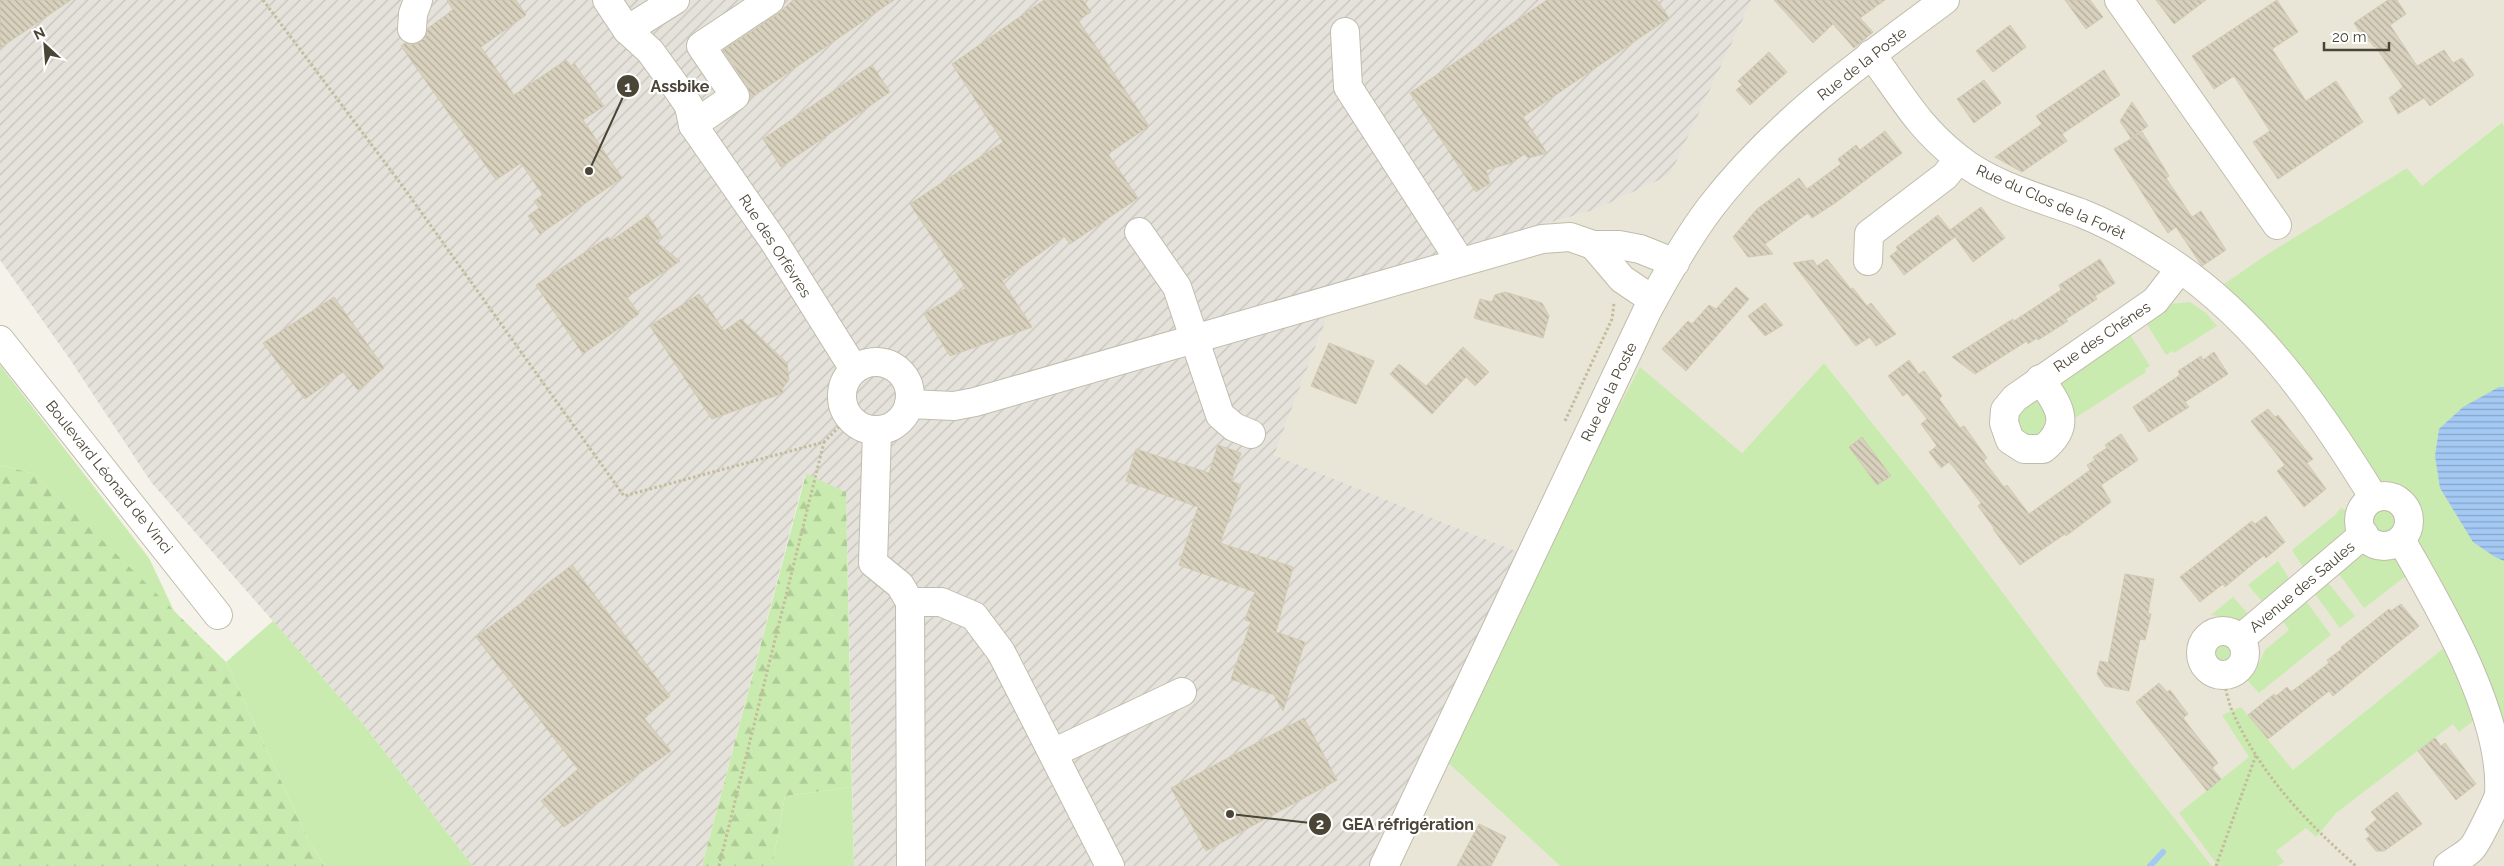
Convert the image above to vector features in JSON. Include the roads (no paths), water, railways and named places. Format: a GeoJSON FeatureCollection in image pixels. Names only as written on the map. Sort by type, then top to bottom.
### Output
{"type":"FeatureCollection","features":[{"type":"Feature","properties":{"kind":"street"},"geometry":{"type":"LineString","coordinates":[[412,29],[412,14],[418,0]]}},
{"type":"Feature","properties":{"kind":"street","name":"Rue des Orfèvres"},"geometry":{"type":"LineString","coordinates":[[607,0],[627,30],[636,59],[675,116],[693,125],[775,243],[854,369]]}},
{"type":"Feature","properties":{"kind":"street"},"geometry":{"type":"LineString","coordinates":[[627,30],[674,0]]}},
{"type":"Feature","properties":{"kind":"street"},"geometry":{"type":"LineString","coordinates":[[693,125],[735,96],[701,46],[770,0]]}},
{"type":"Feature","properties":{"kind":"street","name":"Rue de la Poste"},"geometry":{"type":"LineString","coordinates":[[1384,866],[1653,300],[1709,209],[1746,165],[1827,90],[1871,54],[1945,0]]}},
{"type":"Feature","properties":{"kind":"street"},"geometry":{"type":"LineString","coordinates":[[2119,0],[2277,225]]}},
{"type":"Feature","properties":{"kind":"street"},"geometry":{"type":"LineString","coordinates":[[1344,32],[1348,87],[1460,261]]}},
{"type":"Feature","properties":{"kind":"street","name":"Rue du Clos de la Forêt"},"geometry":{"type":"LineString","coordinates":[[1871,54],[1916,120],[1959,159],[1995,180],[2084,214],[2120,231],[2209,290],[2281,364],[2314,403],[2374,498]]}},
{"type":"Feature","properties":{"kind":"street"},"geometry":{"type":"LineString","coordinates":[[1868,260],[1869,234],[1945,176],[1959,159]]}},
{"type":"Feature","properties":{"kind":"street"},"geometry":{"type":"LineString","coordinates":[[1139,232],[1177,287],[1220,415],[1234,427],[1251,434]]}},
{"type":"Feature","properties":{"kind":"street"},"geometry":{"type":"LineString","coordinates":[[909,404],[954,406],[975,402],[1460,261],[1556,236],[1570,236],[1593,244],[1619,245],[1640,249],[1675,263]]}},
{"type":"Feature","properties":{"kind":"street"},"geometry":{"type":"LineString","coordinates":[[1593,244],[1622,279],[1653,300]]}},
{"type":"Feature","properties":{"kind":"street","name":"Rue des Chênes"},"geometry":{"type":"LineString","coordinates":[[2040,379],[2155,301],[2180,269]]}},
{"type":"Feature","properties":{"kind":"street","name":"Boulevard Léonard de Vinci"},"geometry":{"type":"LineString","coordinates":[[0,340],[218,615]]}},
{"type":"Feature","properties":{"kind":"street"},"geometry":{"type":"LineString","coordinates":[[874,362],[885,363],[894,367],[902,374],[908,384],[909,404],[897,422],[888,428],[877,430],[857,424],[849,417],[844,408],[842,397],[847,377],[854,369],[874,362]]}},
{"type":"Feature","properties":{"kind":"street"},"geometry":{"type":"LineString","coordinates":[[877,430],[873,563],[900,585],[910,602],[911,866]]}},
{"type":"Feature","properties":{"kind":"street"},"geometry":{"type":"LineString","coordinates":[[2390,496],[2403,504],[2409,519],[2406,534],[2401,540],[2393,544],[2377,544],[2364,534],[2360,526],[2362,509],[2374,498],[2390,496]]}},
{"type":"Feature","properties":{"kind":"street","name":"Avenue des Saules"},"geometry":{"type":"LineString","coordinates":[[2240,639],[2364,534]]}},
{"type":"Feature","properties":{"kind":"street"},"geometry":{"type":"LineString","coordinates":[[2401,540],[2445,616],[2476,678],[2492,721],[2500,758],[2499,795],[2472,848],[2448,866]]}},
{"type":"Feature","properties":{"kind":"street"},"geometry":{"type":"LineString","coordinates":[[910,602],[941,602],[974,616],[1001,652],[1110,866]]}},
{"type":"Feature","properties":{"kind":"street","name":"Avenue des Saules"},"geometry":{"type":"LineString","coordinates":[[2220,631],[2228,631],[2240,639],[2243,645],[2244,659],[2236,670],[2222,674],[2215,673],[2204,664],[2201,650],[2203,643],[2208,637],[2220,631]]}},
{"type":"Feature","properties":{"kind":"street"},"geometry":{"type":"LineString","coordinates":[[1053,753],[1182,692]]}},
{"type":"Feature","properties":{"kind":"water"},"geometry":{"type":"Polygon","coordinates":[[[2499,387],[2504,387],[2504,561],[2473,542],[2440,488],[2435,456],[2439,429],[2463,407],[2499,387]]]}},
{"type":"Feature","properties":{"kind":"waterway"},"geometry":{"type":"LineString","coordinates":[[2150,866],[2163,852]]}},
{"type":"Feature","properties":{"kind":"place","name":"Assbike"},"geometry":{"type":"Point","coordinates":[589,171]}},
{"type":"Feature","properties":{"kind":"place","name":"GEA réfrigération"},"geometry":{"type":"Point","coordinates":[1230,814]}}]}
